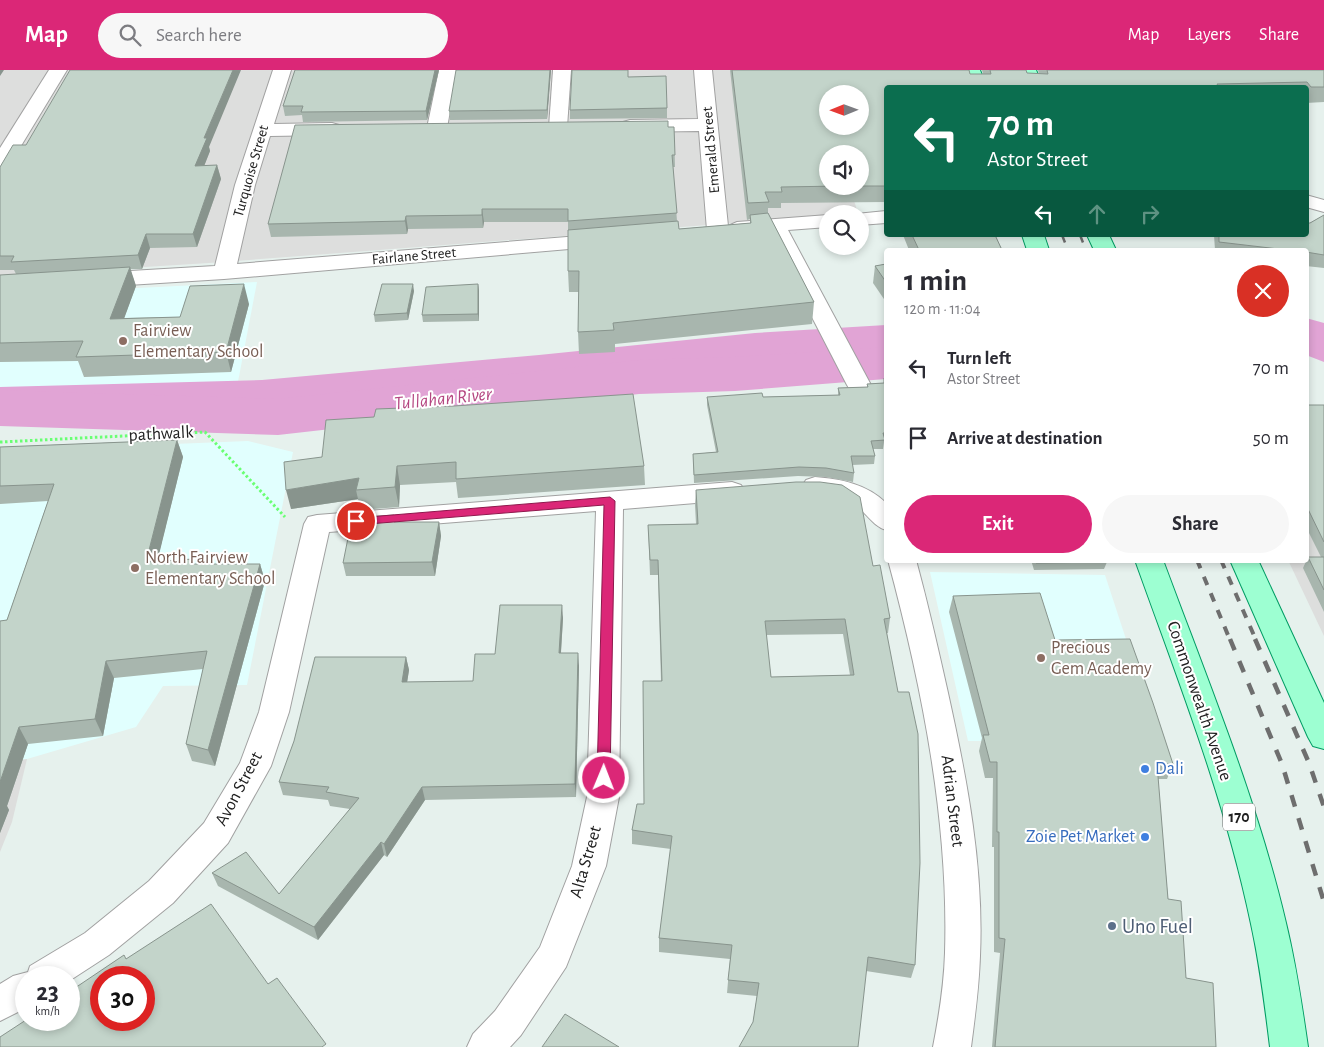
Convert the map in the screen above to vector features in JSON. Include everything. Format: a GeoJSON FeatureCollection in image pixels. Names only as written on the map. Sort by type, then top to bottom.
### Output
{"type":"FeatureCollection","features":[{"type":"Feature","properties":{"kind":"main road"},"geometry":{"type":"LineString","coordinates":[[971,70],[977,85]]}},
{"type":"Feature","properties":{"kind":"main road"},"geometry":{"type":"LineString","coordinates":[[1027,70],[1034,85]]}},
{"type":"Feature","properties":{"kind":"main road","name":"Commonwealth Avenue"},"geometry":{"type":"LineString","coordinates":[[1150,563],[1228,781],[1262,898],[1285,999],[1290,1047]]}},
{"type":"Feature","properties":{"kind":"main road"},"geometry":{"type":"LineString","coordinates":[[1245,563],[1324,737]]}},
{"type":"Feature","properties":{"kind":"street"},"geometry":{"type":"LineString","coordinates":[[0,164],[58,70]]}},
{"type":"Feature","properties":{"kind":"street","name":"Turquoise Street"},"geometry":{"type":"LineString","coordinates":[[224,272],[245,185],[282,70]]}},
{"type":"Feature","properties":{"kind":"street"},"geometry":{"type":"LineString","coordinates":[[418,128],[447,128],[448,70]]}},
{"type":"Feature","properties":{"kind":"street"},"geometry":{"type":"LineString","coordinates":[[558,127],[562,70]]}},
{"type":"Feature","properties":{"kind":"street","name":"Emerald Street"},"geometry":{"type":"LineString","coordinates":[[703,70],[709,125],[709,231],[775,226]]}},
{"type":"Feature","properties":{"kind":"street"},"geometry":{"type":"LineString","coordinates":[[615,126],[709,125]]}},
{"type":"Feature","properties":{"kind":"street"},"geometry":{"type":"LineString","coordinates":[[262,130],[350,129]]}},
{"type":"Feature","properties":{"kind":"street"},"geometry":{"type":"LineString","coordinates":[[1309,202],[1324,206]]}},
{"type":"Feature","properties":{"kind":"street"},"geometry":{"type":"LineString","coordinates":[[869,218],[884,217]]}},
{"type":"Feature","properties":{"kind":"street"},"geometry":{"type":"LineString","coordinates":[[819,222],[775,226],[855,377]]}},
{"type":"Feature","properties":{"kind":"street","name":"Fairlane Street"},"geometry":{"type":"LineString","coordinates":[[78,281],[224,272],[625,238]]}},
{"type":"Feature","properties":{"kind":"street"},"geometry":{"type":"LineString","coordinates":[[795,486],[838,488],[858,493],[879,510],[884,518]]}},
{"type":"Feature","properties":{"kind":"street"},"geometry":{"type":"LineString","coordinates":[[610,501],[756,489]]}},
{"type":"Feature","properties":{"kind":"street","name":"Avon Street"},"geometry":{"type":"LineString","coordinates":[[62,966],[97,944],[161,892],[216,833],[254,766],[274,712],[317,524],[610,501]]}},
{"type":"Feature","properties":{"kind":"street","name":"Alta Street"},"geometry":{"type":"LineString","coordinates":[[486,1047],[508,1023],[554,956],[589,866],[603,797],[610,501]]}},
{"type":"Feature","properties":{"kind":"street","name":"Adrian Street"},"geometry":{"type":"LineString","coordinates":[[903,563],[911,589],[945,744],[955,808],[961,876],[963,948],[956,1027],[952,1047]]}},
{"type":"Feature","properties":{"kind":"street"},"geometry":{"type":"LineString","coordinates":[[0,1004],[15,995]]}},
{"type":"Feature","properties":{"kind":"path","name":"pathwalk"},"geometry":{"type":"LineString","coordinates":[[0,442],[205,432],[285,517]]}},
{"type":"Feature","properties":{"kind":"shaded area"},"geometry":{"type":"Polygon","coordinates":[[[0,70],[816,70],[819,85],[819,135],[828,135],[828,145],[819,145],[819,195],[853,195],[855,205],[819,205],[819,217],[209,263],[0,276],[0,70]]]}},
{"type":"Feature","properties":{"kind":"shaded area","name":"Fairview Elementary School"},"geometry":{"type":"Polygon","coordinates":[[[257,282],[237,387],[0,393],[0,295],[257,282]]]}},
{"type":"Feature","properties":{"kind":"shaded area"},"geometry":{"type":"Polygon","coordinates":[[[1309,319],[1324,323],[1324,362],[1309,356],[1309,319]]]}},
{"type":"Feature","properties":{"kind":"shaded area"},"geometry":{"type":"Polygon","coordinates":[[[884,325],[884,363],[381,402],[344,401],[279,413],[145,415],[0,424],[0,387],[262,380],[755,333],[884,325]]]}},
{"type":"Feature","properties":{"kind":"shaded area"},"geometry":{"type":"Polygon","coordinates":[[[1309,409],[1324,419],[1324,636],[1289,563],[1309,563],[1309,409]]]}},
{"type":"Feature","properties":{"kind":"shaded area","name":"North Fairview Elementary School"},"geometry":{"type":"Polygon","coordinates":[[[248,441],[293,452],[247,685],[163,686],[136,727],[27,759],[0,761],[0,451],[248,441]]]}},
{"type":"Feature","properties":{"kind":"shaded area","name":"Precious Gem Academy"},"geometry":{"type":"Polygon","coordinates":[[[930,572],[1105,575],[1159,740],[968,741],[930,572]]]}},
{"type":"Feature","properties":{"kind":"shaded area"},"geometry":{"type":"Polygon","coordinates":[[[27,759],[12,822],[0,852],[0,761],[27,759]]]}},
{"type":"Feature","properties":{"kind":"building"},"geometry":{"type":"Polygon","coordinates":[[[70,70],[233,70],[204,138],[207,138],[195,166],[217,165],[193,234],[146,234],[138,255],[11,262],[14,256],[0,256],[0,167],[13,145],[26,145],[70,70]]]}},
{"type":"Feature","properties":{"kind":"building"},"geometry":{"type":"Polygon","coordinates":[[[295,70],[435,70],[426,111],[301,112],[303,106],[283,106],[295,70]]]}},
{"type":"Feature","properties":{"kind":"building"},"geometry":{"type":"Polygon","coordinates":[[[456,70],[550,70],[547,110],[449,111],[456,70]]]}},
{"type":"Feature","properties":{"kind":"building"},"geometry":{"type":"Polygon","coordinates":[[[572,70],[628,70],[628,77],[666,76],[667,108],[570,110],[572,70]]]}},
{"type":"Feature","properties":{"kind":"building"},"geometry":{"type":"Polygon","coordinates":[[[732,70],[969,70],[970,74],[991,74],[990,70],[1026,70],[1027,73],[1048,74],[1047,70],[1324,70],[1324,87],[1311,87],[1307,82],[1218,85],[884,85],[884,186],[869,186],[869,145],[819,145],[819,186],[781,187],[782,192],[765,192],[769,202],[748,203],[732,70]]]}},
{"type":"Feature","properties":{"kind":"building"},"geometry":{"type":"Polygon","coordinates":[[[668,121],[668,127],[674,127],[675,155],[672,155],[677,213],[568,221],[568,209],[482,209],[482,215],[406,216],[405,221],[268,224],[295,125],[668,121]]]}},
{"type":"Feature","properties":{"kind":"building"},"geometry":{"type":"Polygon","coordinates":[[[768,213],[814,302],[613,323],[614,330],[578,332],[579,271],[568,271],[568,230],[678,221],[679,229],[751,223],[750,215],[768,213]]]}},
{"type":"Feature","properties":{"kind":"building"},"geometry":{"type":"Polygon","coordinates":[[[1324,215],[1324,255],[1309,252],[1309,248],[1270,248],[1219,242],[1219,237],[1309,237],[1310,223],[1324,215]]]}},
{"type":"Feature","properties":{"kind":"building"},"geometry":{"type":"Polygon","coordinates":[[[913,237],[996,237],[1001,248],[918,248],[913,237]]]}},
{"type":"Feature","properties":{"kind":"building"},"geometry":{"type":"Polygon","coordinates":[[[884,264],[884,279],[875,266],[884,264]]]}},
{"type":"Feature","properties":{"kind":"building"},"geometry":{"type":"Polygon","coordinates":[[[130,267],[110,319],[180,317],[190,286],[244,284],[226,352],[76,357],[83,341],[0,343],[0,275],[130,267]]]}},
{"type":"Feature","properties":{"kind":"building"},"geometry":{"type":"Polygon","coordinates":[[[382,284],[413,284],[407,313],[374,315],[382,284]]]}},
{"type":"Feature","properties":{"kind":"building"},"geometry":{"type":"Polygon","coordinates":[[[478,284],[478,314],[422,315],[426,287],[478,284]]]}},
{"type":"Feature","properties":{"kind":"building"},"geometry":{"type":"Polygon","coordinates":[[[884,383],[884,440],[871,441],[875,456],[851,456],[854,473],[826,468],[799,467],[694,475],[693,454],[718,452],[707,397],[762,393],[763,397],[840,395],[838,388],[868,387],[867,384],[884,383]]]}},
{"type":"Feature","properties":{"kind":"building"},"geometry":{"type":"Polygon","coordinates":[[[633,394],[644,466],[456,479],[456,462],[397,466],[395,487],[356,490],[359,478],[286,490],[284,462],[322,457],[326,420],[374,417],[376,409],[454,406],[633,394]]]}},
{"type":"Feature","properties":{"kind":"building"},"geometry":{"type":"Polygon","coordinates":[[[1309,405],[1324,405],[1324,542],[1309,511],[1309,405]]]}},
{"type":"Feature","properties":{"kind":"building","name":"North Fairview Elementary School"},"geometry":{"type":"Polygon","coordinates":[[[177,440],[146,562],[193,559],[192,564],[260,564],[208,750],[186,744],[207,651],[106,661],[95,719],[19,727],[0,782],[0,621],[7,620],[54,484],[0,486],[0,447],[177,440]]]}},
{"type":"Feature","properties":{"kind":"building"},"geometry":{"type":"Polygon","coordinates":[[[796,482],[820,482],[842,485],[860,497],[873,566],[880,565],[890,618],[884,619],[898,692],[909,692],[918,734],[920,863],[915,965],[868,957],[858,1047],[739,1047],[753,1022],[759,983],[728,980],[732,945],[659,938],[672,836],[632,830],[637,804],[644,804],[643,681],[662,681],[658,560],[650,560],[648,525],[698,524],[696,490],[796,482]],[[845,619],[765,621],[771,677],[854,675],[845,619]]]}},
{"type":"Feature","properties":{"kind":"building"},"geometry":{"type":"Polygon","coordinates":[[[394,515],[394,522],[439,522],[432,562],[343,563],[352,518],[394,515]]]}},
{"type":"Feature","properties":{"kind":"building"},"geometry":{"type":"Polygon","coordinates":[[[1309,557],[1324,557],[1324,590],[1309,559],[1309,557]]]}},
{"type":"Feature","properties":{"kind":"building"},"geometry":{"type":"Polygon","coordinates":[[[1040,593],[1055,640],[1130,639],[1173,764],[1157,764],[1168,899],[1181,901],[1186,978],[1213,983],[1216,1047],[995,1047],[1005,939],[999,938],[997,762],[990,762],[983,735],[989,735],[953,596],[1040,593]]]}},
{"type":"Feature","properties":{"kind":"building"},"geometry":{"type":"Polygon","coordinates":[[[500,605],[562,605],[559,653],[578,653],[575,784],[422,787],[384,844],[381,842],[314,927],[212,873],[246,852],[279,894],[359,798],[326,792],[329,787],[279,782],[294,741],[315,657],[406,657],[402,682],[473,681],[475,654],[495,654],[500,605]]]}},
{"type":"Feature","properties":{"kind":"building"},"geometry":{"type":"Polygon","coordinates":[[[211,904],[268,984],[277,978],[326,1044],[322,1047],[0,1047],[0,1037],[15,1027],[15,1031],[80,1031],[80,985],[90,978],[90,1031],[155,1031],[155,966],[108,966],[124,955],[126,959],[211,904]]]}},
{"type":"Feature","properties":{"kind":"building"},"geometry":{"type":"Polygon","coordinates":[[[565,1014],[619,1047],[542,1047],[565,1014]]]}},
{"type":"Feature","properties":{"kind":"waterway","name":"Tullahan River"},"geometry":{"type":"LineString","coordinates":[[0,408],[278,417],[639,377],[735,374],[884,363]]}},
{"type":"Feature","properties":{"kind":"railway"},"geometry":{"type":"LineString","coordinates":[[1063,237],[1067,248]]}},
{"type":"Feature","properties":{"kind":"railway"},"geometry":{"type":"LineString","coordinates":[[1081,237],[1085,248]]}},
{"type":"Feature","properties":{"kind":"railway"},"geometry":{"type":"LineString","coordinates":[[1198,563],[1230,640]]}},
{"type":"Feature","properties":{"kind":"railway"},"geometry":{"type":"LineString","coordinates":[[1222,563],[1256,640]]}},
{"type":"Feature","properties":{"kind":"railway"},"geometry":{"type":"LineString","coordinates":[[1230,639],[1282,764],[1324,902]]}},
{"type":"Feature","properties":{"kind":"railway"},"geometry":{"type":"LineString","coordinates":[[1255,639],[1309,763],[1324,807]]}},
{"type":"Feature","properties":{"kind":"place","name":"Fairview Elementary School"},"geometry":{"type":"Point","coordinates":[123,341]}},
{"type":"Feature","properties":{"kind":"place","name":"North Fairview Elementary School"},"geometry":{"type":"Point","coordinates":[135,568]}},
{"type":"Feature","properties":{"kind":"place","name":"Precious Gem Academy"},"geometry":{"type":"Point","coordinates":[1041,658]}},
{"type":"Feature","properties":{"kind":"place","name":"Dali"},"geometry":{"type":"Point","coordinates":[1145,769]}},
{"type":"Feature","properties":{"kind":"place","name":"Zoie Pet Market"},"geometry":{"type":"Point","coordinates":[1145,837]}},
{"type":"Feature","properties":{"kind":"place","name":"Uno Fuel"},"geometry":{"type":"Point","coordinates":[1112,926]}},
{"type":"Feature","properties":{"kind":"route"},"geometry":{"type":"LineString","coordinates":[[356,521],[610,501],[604,778]]}}]}
